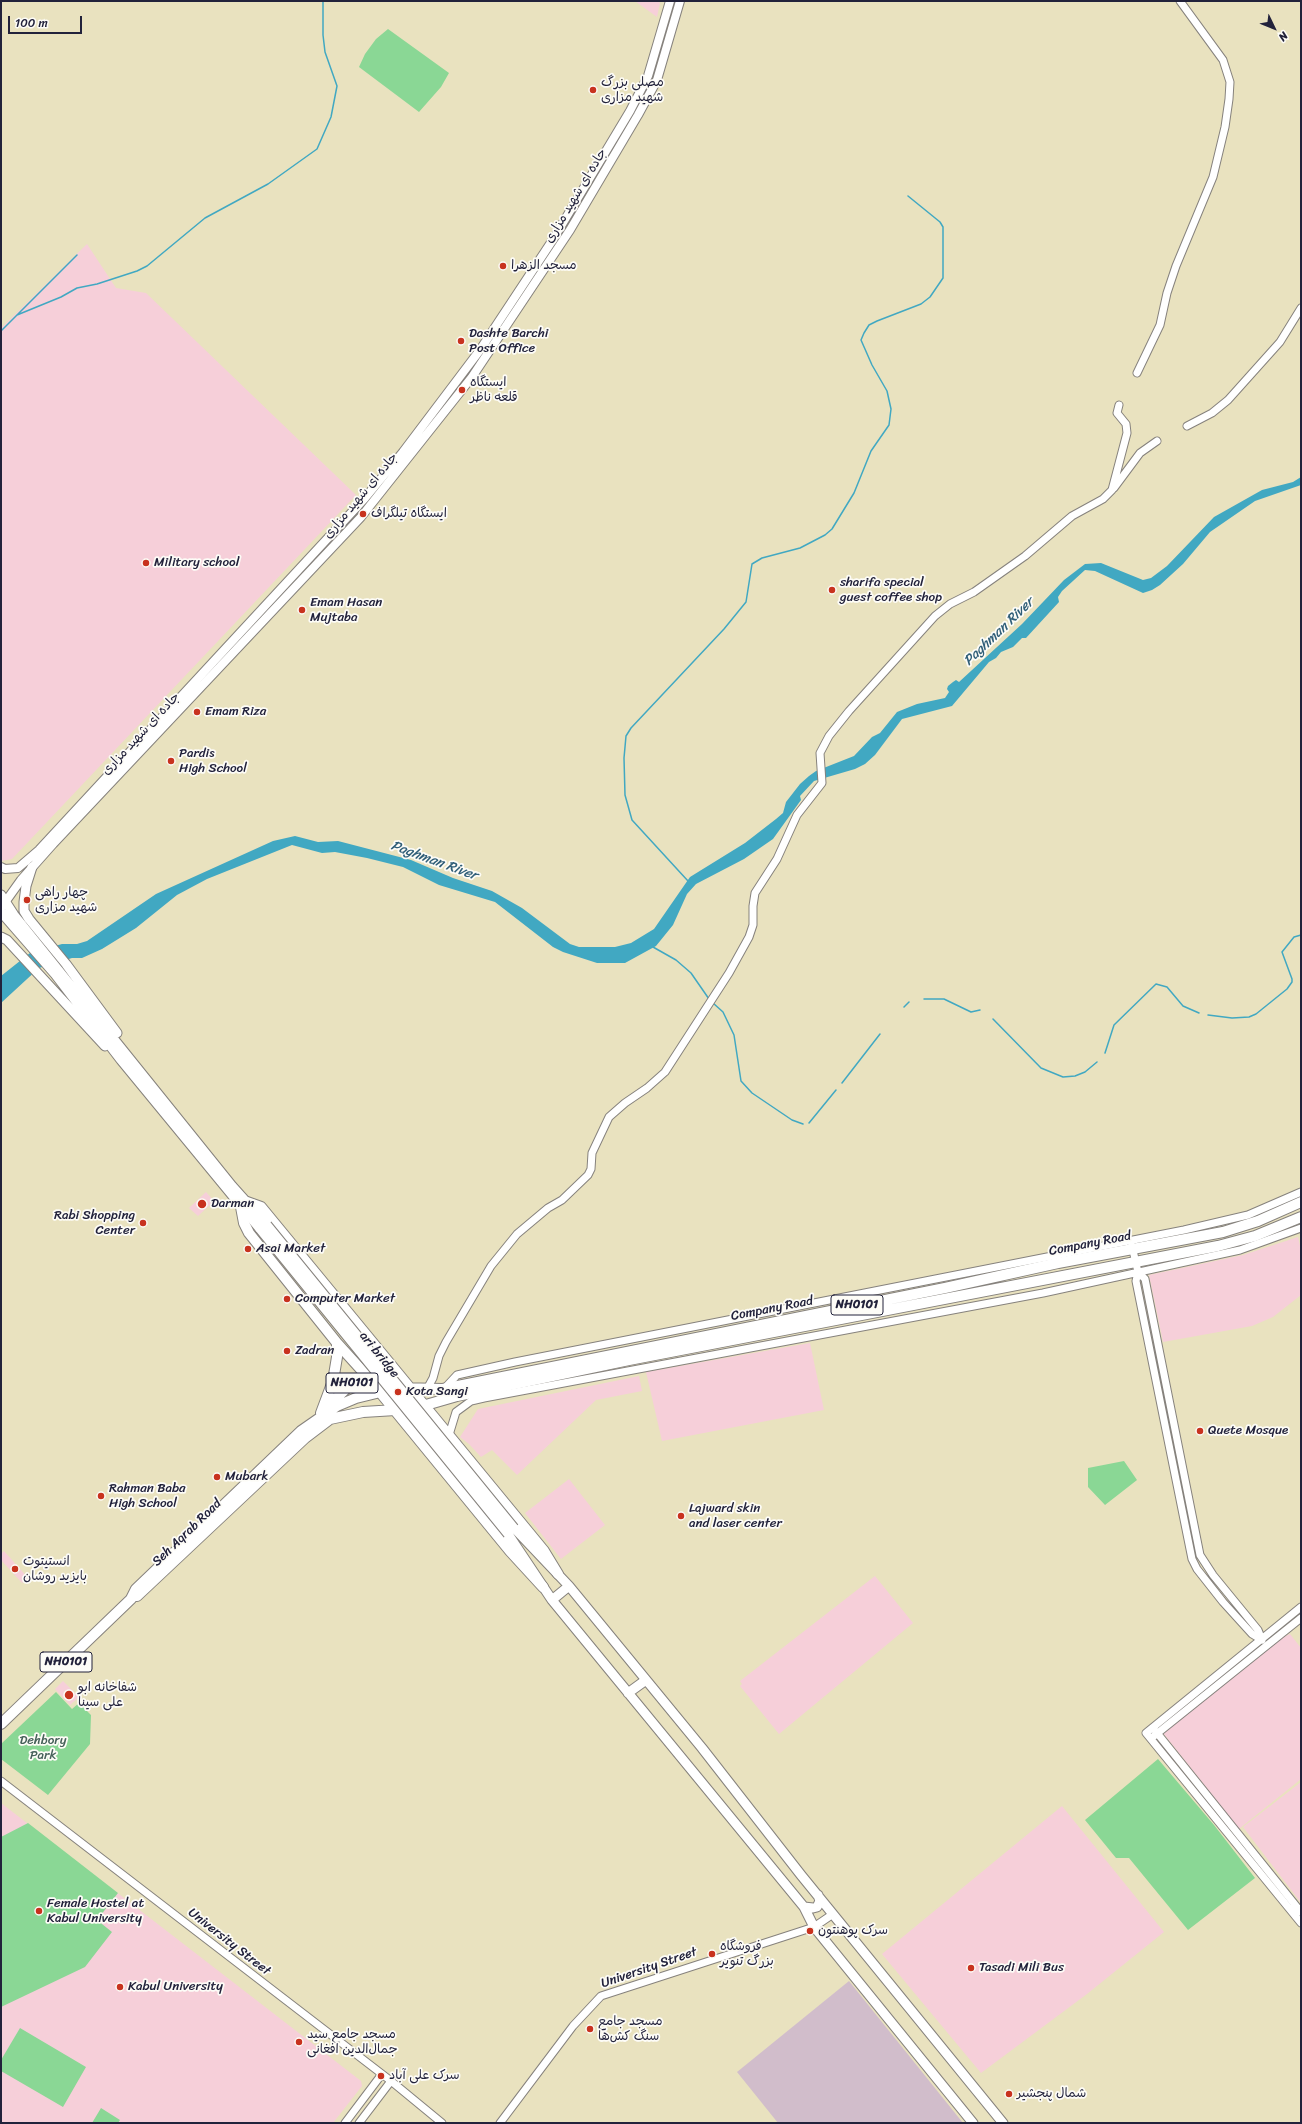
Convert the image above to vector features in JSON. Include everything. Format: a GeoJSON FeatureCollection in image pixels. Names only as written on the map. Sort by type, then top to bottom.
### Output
{"type":"FeatureCollection","features":[{"type":"Feature","properties":{"kind":"highway","name":"Company Road"},"geometry":{"type":"LineString","coordinates":[[410,1387],[443,1389],[1132,1244],[1223,1232],[1258,1221],[1301,1202]]}},
{"type":"Feature","properties":{"kind":"highway"},"geometry":{"type":"LineString","coordinates":[[543,1587],[505,1546],[366,1375],[337,1343],[254,1239],[244,1223],[244,1205],[261,1207],[544,1551],[558,1574]]}},
{"type":"Feature","properties":{"kind":"highway","name":"Company Road"},"geometry":{"type":"LineString","coordinates":[[425,1406],[457,1396],[629,1360],[1137,1267],[1240,1240],[1301,1217]]}},
{"type":"Feature","properties":{"kind":"highway"},"geometry":{"type":"LineString","coordinates":[[319,1415],[332,1381],[337,1357],[337,1343]]}},
{"type":"Feature","properties":{"kind":"highway","name":"NH0101"},"geometry":{"type":"LineString","coordinates":[[319,1415],[347,1387],[366,1375],[398,1372]]}},
{"type":"Feature","properties":{"kind":"highway","name":"NH0101"},"geometry":{"type":"LineString","coordinates":[[379,1391],[410,1387]]}},
{"type":"Feature","properties":{"kind":"highway","name":"Seh Aqrab Road"},"geometry":{"type":"LineString","coordinates":[[131,1599],[136,1589],[319,1415],[345,1403],[379,1391]]}},
{"type":"Feature","properties":{"kind":"highway","name":"Seh Aqrab Road"},"geometry":{"type":"LineString","coordinates":[[1,1724],[131,1599],[141,1594],[322,1423],[330,1418],[347,1414],[380,1410],[395,1411],[425,1406]]}},
{"type":"Feature","properties":{"kind":"main road","name":"جاده ای شهید مزاری"},"geometry":{"type":"LineString","coordinates":[[1,867],[5,869],[18,868],[39,850],[366,498],[408,446],[465,371],[502,317],[552,240],[630,111],[648,76],[670,1]]}},
{"type":"Feature","properties":{"kind":"main road","name":"جاده ای شهید مزاری"},"geometry":{"type":"LineString","coordinates":[[2,902],[32,867],[362,517],[472,377],[570,230],[638,115],[657,80],[680,1]]}},
{"type":"Feature","properties":{"kind":"main road"},"geometry":{"type":"LineString","coordinates":[[32,867],[26,886],[24,911],[32,925],[38,943]]}},
{"type":"Feature","properties":{"kind":"main road"},"geometry":{"type":"LineString","coordinates":[[2,902],[60,969],[144,1075],[171,1115]]}},
{"type":"Feature","properties":{"kind":"main road"},"geometry":{"type":"LineString","coordinates":[[1,912],[7,919],[38,943]]}},
{"type":"Feature","properties":{"kind":"main road"},"geometry":{"type":"LineString","coordinates":[[7,919],[4,939],[22,956],[94,1037],[121,1060],[171,1115]]}},
{"type":"Feature","properties":{"kind":"main road"},"geometry":{"type":"LineString","coordinates":[[60,969],[121,1060]]}},
{"type":"Feature","properties":{"kind":"main road","name":"ari bridge"},"geometry":{"type":"LineString","coordinates":[[171,1115],[511,1531]]}},
{"type":"Feature","properties":{"kind":"main road"},"geometry":{"type":"LineString","coordinates":[[511,1531],[558,1574],[568,1586],[646,1680],[833,1914],[1003,2123]]}},
{"type":"Feature","properties":{"kind":"main road"},"geometry":{"type":"LineString","coordinates":[[511,1531],[521,1551],[552,1600],[804,1907],[814,1927],[973,2123]]}},
{"type":"Feature","properties":{"kind":"main road"},"geometry":{"type":"LineString","coordinates":[[552,1600],[568,1586]]}},
{"type":"Feature","properties":{"kind":"main road"},"geometry":{"type":"LineString","coordinates":[[628,1693],[646,1680]]}},
{"type":"Feature","properties":{"kind":"main road"},"geometry":{"type":"LineString","coordinates":[[804,1907],[817,1907],[820,1901],[818,1895]]}},
{"type":"Feature","properties":{"kind":"street"},"geometry":{"type":"LineString","coordinates":[[1137,373],[1160,325],[1167,293],[1176,266],[1213,177],[1225,127],[1229,99],[1230,82],[1223,60],[1180,1]]}},
{"type":"Feature","properties":{"kind":"street"},"geometry":{"type":"LineString","coordinates":[[1187,426],[1212,413],[1228,400],[1280,342],[1301,308]]}},
{"type":"Feature","properties":{"kind":"street"},"geometry":{"type":"LineString","coordinates":[[1112,490],[1127,433],[1126,424],[1117,413],[1119,405]]}},
{"type":"Feature","properties":{"kind":"street"},"geometry":{"type":"LineString","coordinates":[[427,1389],[433,1378],[439,1356],[446,1342],[487,1271],[517,1234],[548,1208],[562,1200],[588,1175],[591,1169],[592,1152],[609,1117],[624,1103],[647,1088],[665,1072],[729,973],[749,937],[753,924],[755,893],[777,859],[797,815],[804,804],[819,788],[821,778],[820,753],[838,725],[935,616],[950,604],[974,592],[1025,556],[1072,516],[1103,499],[1112,490],[1140,453],[1157,442]]}},
{"type":"Feature","properties":{"kind":"street"},"geometry":{"type":"LineString","coordinates":[[1262,1640],[1258,1630],[1213,1576],[1200,1555],[1136,1281],[1137,1267],[1132,1244],[1248,1215],[1301,1192]]}},
{"type":"Feature","properties":{"kind":"street"},"geometry":{"type":"LineString","coordinates":[[449,1435],[456,1412],[471,1401],[1042,1293],[1137,1267],[1240,1250],[1301,1228]]}},
{"type":"Feature","properties":{"kind":"street"},"geometry":{"type":"LineString","coordinates":[[1218,1681],[1298,1609],[1301,1617],[1155,1731],[1150,1738],[1301,1923]]}},
{"type":"Feature","properties":{"kind":"street"},"geometry":{"type":"LineString","coordinates":[[1155,1731],[1301,1912]]}},
{"type":"Feature","properties":{"kind":"street","name":"University Street"},"geometry":{"type":"LineString","coordinates":[[1,1781],[382,2074],[442,2123]]}},
{"type":"Feature","properties":{"kind":"street","name":"University Street"},"geometry":{"type":"LineString","coordinates":[[500,2123],[572,2026],[601,1996],[814,1927],[833,1914]]}},
{"type":"Feature","properties":{"kind":"street"},"geometry":{"type":"LineString","coordinates":[[345,2123],[382,2074]]}},
{"type":"Feature","properties":{"kind":"street"},"geometry":{"type":"LineString","coordinates":[[359,2123],[391,2081]]}},
{"type":"Feature","properties":{"kind":"shaded area"},"geometry":{"type":"Polygon","coordinates":[[[635,1],[658,1],[660,3],[657,17],[635,1]]]}},
{"type":"Feature","properties":{"kind":"shaded area","name":"Military school"},"geometry":{"type":"Polygon","coordinates":[[[87,244],[116,288],[146,293],[356,495],[12,859],[1,861],[1,328],[87,244]]]}},
{"type":"Feature","properties":{"kind":"shaded area","name":"Darman"},"geometry":{"type":"Polygon","coordinates":[[[206,1192],[214,1201],[198,1216],[189,1208],[206,1192]]]}},
{"type":"Feature","properties":{"kind":"shaded area"},"geometry":{"type":"Polygon","coordinates":[[[1298,1237],[1301,1250],[1301,1295],[1273,1317],[1252,1326],[1163,1342],[1149,1275],[1243,1255],[1298,1237]]]}},
{"type":"Feature","properties":{"kind":"shaded area"},"geometry":{"type":"Polygon","coordinates":[[[810,1343],[824,1410],[662,1441],[646,1372],[810,1343]]]}},
{"type":"Feature","properties":{"kind":"shaded area"},"geometry":{"type":"Polygon","coordinates":[[[639,1376],[642,1391],[596,1400],[517,1475],[492,1450],[481,1457],[460,1437],[478,1409],[639,1376]]]}},
{"type":"Feature","properties":{"kind":"shaded area"},"geometry":{"type":"Polygon","coordinates":[[[569,1479],[605,1525],[561,1559],[525,1513],[569,1479]]]}},
{"type":"Feature","properties":{"kind":"shaded area","name":"انستیتوت بایزید روشان"},"geometry":{"type":"Polygon","coordinates":[[[4,1551],[28,1578],[22,1583],[1,1560],[1,1554],[4,1551]]]}},
{"type":"Feature","properties":{"kind":"shaded area"},"geometry":{"type":"Polygon","coordinates":[[[875,1576],[913,1623],[779,1734],[740,1686],[742,1684],[740,1681],[875,1576]]]}},
{"type":"Feature","properties":{"kind":"shaded area"},"geometry":{"type":"Polygon","coordinates":[[[1290,1634],[1301,1648],[1301,1779],[1239,1829],[1159,1728],[1261,1647],[1290,1634]]]}},
{"type":"Feature","properties":{"kind":"shaded area","name":"شفاخانه ابو علی سینا"},"geometry":{"type":"Polygon","coordinates":[[[63,1681],[79,1697],[70,1705],[55,1689],[63,1681]]]}},
{"type":"Feature","properties":{"kind":"shaded area"},"geometry":{"type":"Polygon","coordinates":[[[1301,1782],[1301,1903],[1243,1827],[1301,1782]]]}},
{"type":"Feature","properties":{"kind":"shaded area","name":"Kabul University"},"geometry":{"type":"Polygon","coordinates":[[[1,1803],[361,2081],[362,2086],[333,2123],[1,2123],[1,1803]]]}},
{"type":"Feature","properties":{"kind":"shaded area"},"geometry":{"type":"Polygon","coordinates":[[[1062,1806],[1164,1932],[1087,1994],[981,2073],[882,1954],[1062,1806]]]}},
{"type":"Feature","properties":{"kind":"shaded area"},"geometry":{"type":"Polygon","coordinates":[[[849,1981],[963,2123],[778,2123],[737,2072],[849,1981]]]}},
{"type":"Feature","properties":{"kind":"green space"},"geometry":{"type":"Polygon","coordinates":[[[388,29],[449,73],[441,87],[419,112],[359,67],[365,54],[376,39],[388,29]]]}},
{"type":"Feature","properties":{"kind":"green space"},"geometry":{"type":"Polygon","coordinates":[[[1124,1461],[1137,1480],[1105,1505],[1088,1487],[1088,1468],[1124,1461]]]}},
{"type":"Feature","properties":{"kind":"green space","name":"Dehbory Park"},"geometry":{"type":"Polygon","coordinates":[[[56,1692],[72,1709],[79,1703],[91,1715],[90,1744],[48,1795],[1,1759],[1,1744],[56,1692]]]}},
{"type":"Feature","properties":{"kind":"green space"},"geometry":{"type":"Polygon","coordinates":[[[1158,1759],[1214,1825],[1255,1878],[1188,1930],[1129,1858],[1116,1858],[1085,1820],[1158,1759]]]}},
{"type":"Feature","properties":{"kind":"green space"},"geometry":{"type":"Polygon","coordinates":[[[28,1823],[118,1893],[97,1920],[112,1932],[85,1967],[1,2007],[1,1837],[28,1823]]]}},
{"type":"Feature","properties":{"kind":"green space"},"geometry":{"type":"Polygon","coordinates":[[[20,2028],[86,2067],[63,2107],[1,2071],[1,2060],[20,2028]]]}},
{"type":"Feature","properties":{"kind":"green space"},"geometry":{"type":"Polygon","coordinates":[[[101,2108],[120,2120],[118,2123],[92,2123],[101,2108]]]}},
{"type":"Feature","properties":{"kind":"water"},"geometry":{"type":"Polygon","coordinates":[[[1301,477],[1301,485],[1255,501],[1210,532],[1183,564],[1160,585],[1152,590],[1143,593],[1095,571],[1085,570],[1062,591],[1058,597],[1059,602],[1026,638],[1022,638],[1013,647],[1001,652],[996,658],[989,662],[952,706],[902,719],[875,755],[865,764],[855,769],[814,781],[800,796],[801,800],[773,839],[744,859],[696,884],[687,894],[673,925],[656,946],[625,963],[597,963],[563,952],[553,947],[495,902],[439,885],[403,867],[335,852],[322,853],[292,845],[207,879],[177,895],[136,928],[102,949],[82,958],[72,958],[39,968],[1,1003],[1,976],[30,953],[62,944],[77,944],[87,941],[156,894],[273,841],[295,836],[318,842],[338,841],[411,860],[453,878],[492,891],[522,908],[570,944],[579,947],[615,947],[631,943],[654,929],[690,877],[745,843],[783,813],[786,802],[800,784],[809,776],[816,771],[854,756],[872,737],[880,733],[897,712],[917,704],[945,698],[949,692],[947,689],[948,686],[956,680],[959,682],[1022,624],[1064,580],[1085,564],[1101,563],[1143,580],[1151,578],[1167,566],[1214,517],[1262,490],[1293,482],[1301,477]]]}},
{"type":"Feature","properties":{"kind":"waterway"},"geometry":{"type":"LineString","coordinates":[[17,315],[61,297],[77,288],[97,284],[137,271],[147,266],[205,218],[268,184],[317,149],[331,117],[337,86],[325,52],[323,35],[323,1]]}},
{"type":"Feature","properties":{"kind":"waterway"},"geometry":{"type":"LineString","coordinates":[[688,881],[632,820],[625,795],[624,758],[626,736],[631,728],[724,629],[746,602],[752,564],[762,558],[800,548],[825,535],[832,529],[854,493],[871,451],[889,425],[891,409],[887,391],[872,365],[861,340],[869,325],[921,304],[930,297],[943,278],[943,227],[940,222],[908,196]]}},
{"type":"Feature","properties":{"kind":"waterway"},"geometry":{"type":"LineString","coordinates":[[1,331],[77,255]]}},
{"type":"Feature","properties":{"kind":"waterway"},"geometry":{"type":"LineString","coordinates":[[1208,1015],[1232,1018],[1249,1017],[1256,1014],[1287,989],[1292,982],[1292,979],[1282,952],[1294,937],[1301,935]]}},
{"type":"Feature","properties":{"kind":"waterway"},"geometry":{"type":"LineString","coordinates":[[653,947],[676,960],[691,973],[709,999]]}},
{"type":"Feature","properties":{"kind":"waterway"},"geometry":{"type":"LineString","coordinates":[[1105,1053],[1114,1025],[1156,984],[1167,987],[1183,1006],[1199,1013]]}},
{"type":"Feature","properties":{"kind":"waterway"},"geometry":{"type":"LineString","coordinates":[[924,999],[944,999],[971,1012],[980,1010]]}},
{"type":"Feature","properties":{"kind":"waterway"},"geometry":{"type":"LineString","coordinates":[[904,1007],[909,1002]]}},
{"type":"Feature","properties":{"kind":"waterway"},"geometry":{"type":"LineString","coordinates":[[713,1003],[723,1012],[734,1035],[741,1081],[752,1093],[792,1120],[803,1124]]}},
{"type":"Feature","properties":{"kind":"waterway"},"geometry":{"type":"LineString","coordinates":[[993,1019],[1041,1068],[1063,1077],[1075,1076],[1085,1072],[1097,1062]]}},
{"type":"Feature","properties":{"kind":"waterway"},"geometry":{"type":"LineString","coordinates":[[842,1083],[880,1034]]}},
{"type":"Feature","properties":{"kind":"waterway"},"geometry":{"type":"LineString","coordinates":[[809,1123],[836,1090]]}},
{"type":"Feature","properties":{"kind":"place","name":"مصلی بزرگ شهید مزاری"},"geometry":{"type":"Point","coordinates":[593,90]}},
{"type":"Feature","properties":{"kind":"place","name":"مسجد الزهرا"},"geometry":{"type":"Point","coordinates":[503,266]}},
{"type":"Feature","properties":{"kind":"place","name":"Dashte Barchi Post Office"},"geometry":{"type":"Point","coordinates":[461,341]}},
{"type":"Feature","properties":{"kind":"place","name":"ایستگاه قلعه ناظر"},"geometry":{"type":"Point","coordinates":[462,390]}},
{"type":"Feature","properties":{"kind":"place","name":"ایستگاه تیلگراف"},"geometry":{"type":"Point","coordinates":[363,514]}},
{"type":"Feature","properties":{"kind":"place","name":"Military school"},"geometry":{"type":"Point","coordinates":[146,563]}},
{"type":"Feature","properties":{"kind":"place","name":"sharifa special guest coffee shop"},"geometry":{"type":"Point","coordinates":[832,590]}},
{"type":"Feature","properties":{"kind":"place","name":"Emam Hasan Mujtaba"},"geometry":{"type":"Point","coordinates":[302,610]}},
{"type":"Feature","properties":{"kind":"place","name":"Emam Riza"},"geometry":{"type":"Point","coordinates":[197,712]}},
{"type":"Feature","properties":{"kind":"place","name":"Pardis High School"},"geometry":{"type":"Point","coordinates":[171,761]}},
{"type":"Feature","properties":{"kind":"place","name":"چهار راهی شهید مزاری"},"geometry":{"type":"Point","coordinates":[27,900]}},
{"type":"Feature","properties":{"kind":"place","name":"Darman"},"geometry":{"type":"Point","coordinates":[202,1204]}},
{"type":"Feature","properties":{"kind":"place","name":"Rabi Shopping Center"},"geometry":{"type":"Point","coordinates":[143,1223]}},
{"type":"Feature","properties":{"kind":"place","name":"Asai Market"},"geometry":{"type":"Point","coordinates":[248,1249]}},
{"type":"Feature","properties":{"kind":"place","name":"Computer Market"},"geometry":{"type":"Point","coordinates":[287,1299]}},
{"type":"Feature","properties":{"kind":"place","name":"Zadran"},"geometry":{"type":"Point","coordinates":[287,1351]}},
{"type":"Feature","properties":{"kind":"place","name":"Kota Sangi"},"geometry":{"type":"Point","coordinates":[398,1392]}},
{"type":"Feature","properties":{"kind":"place","name":"Quete Mosque"},"geometry":{"type":"Point","coordinates":[1200,1431]}},
{"type":"Feature","properties":{"kind":"place","name":"Mubark"},"geometry":{"type":"Point","coordinates":[217,1477]}},
{"type":"Feature","properties":{"kind":"place","name":"Rahman Baba High School"},"geometry":{"type":"Point","coordinates":[101,1496]}},
{"type":"Feature","properties":{"kind":"place","name":"Lajward skin and laser center"},"geometry":{"type":"Point","coordinates":[681,1516]}},
{"type":"Feature","properties":{"kind":"place","name":"انستیتوت بایزید روشان"},"geometry":{"type":"Point","coordinates":[15,1569]}},
{"type":"Feature","properties":{"kind":"place","name":"شفاخانه ابو علی سینا"},"geometry":{"type":"Point","coordinates":[69,1695]}},
{"type":"Feature","properties":{"kind":"place","name":"Female Hostel at Kabul University"},"geometry":{"type":"Point","coordinates":[39,1911]}},
{"type":"Feature","properties":{"kind":"place","name":"سرک پوهنتون"},"geometry":{"type":"Point","coordinates":[810,1931]}},
{"type":"Feature","properties":{"kind":"place","name":"فروشگاه بزرگ تنویر"},"geometry":{"type":"Point","coordinates":[712,1954]}},
{"type":"Feature","properties":{"kind":"place","name":"Tasadi Mili Bus"},"geometry":{"type":"Point","coordinates":[971,1968]}},
{"type":"Feature","properties":{"kind":"place","name":"Kabul University"},"geometry":{"type":"Point","coordinates":[120,1987]}},
{"type":"Feature","properties":{"kind":"place","name":"مسجد جامع سنگ کش‌ها"},"geometry":{"type":"Point","coordinates":[590,2029]}},
{"type":"Feature","properties":{"kind":"place","name":"مسجد جامع سید جمال‌الدین افغانی"},"geometry":{"type":"Point","coordinates":[299,2042]}},
{"type":"Feature","properties":{"kind":"place","name":"سرک علی آباد"},"geometry":{"type":"Point","coordinates":[381,2076]}},
{"type":"Feature","properties":{"kind":"place","name":"شمال پنجشیر"},"geometry":{"type":"Point","coordinates":[1009,2094]}},
{"type":"Feature","properties":{"kind":"water label","name":"Paghman River"},"geometry":{"type":"Point","coordinates":[999,632]}},
{"type":"Feature","properties":{"kind":"water label","name":"Paghman River"},"geometry":{"type":"Point","coordinates":[434,861]}}]}
